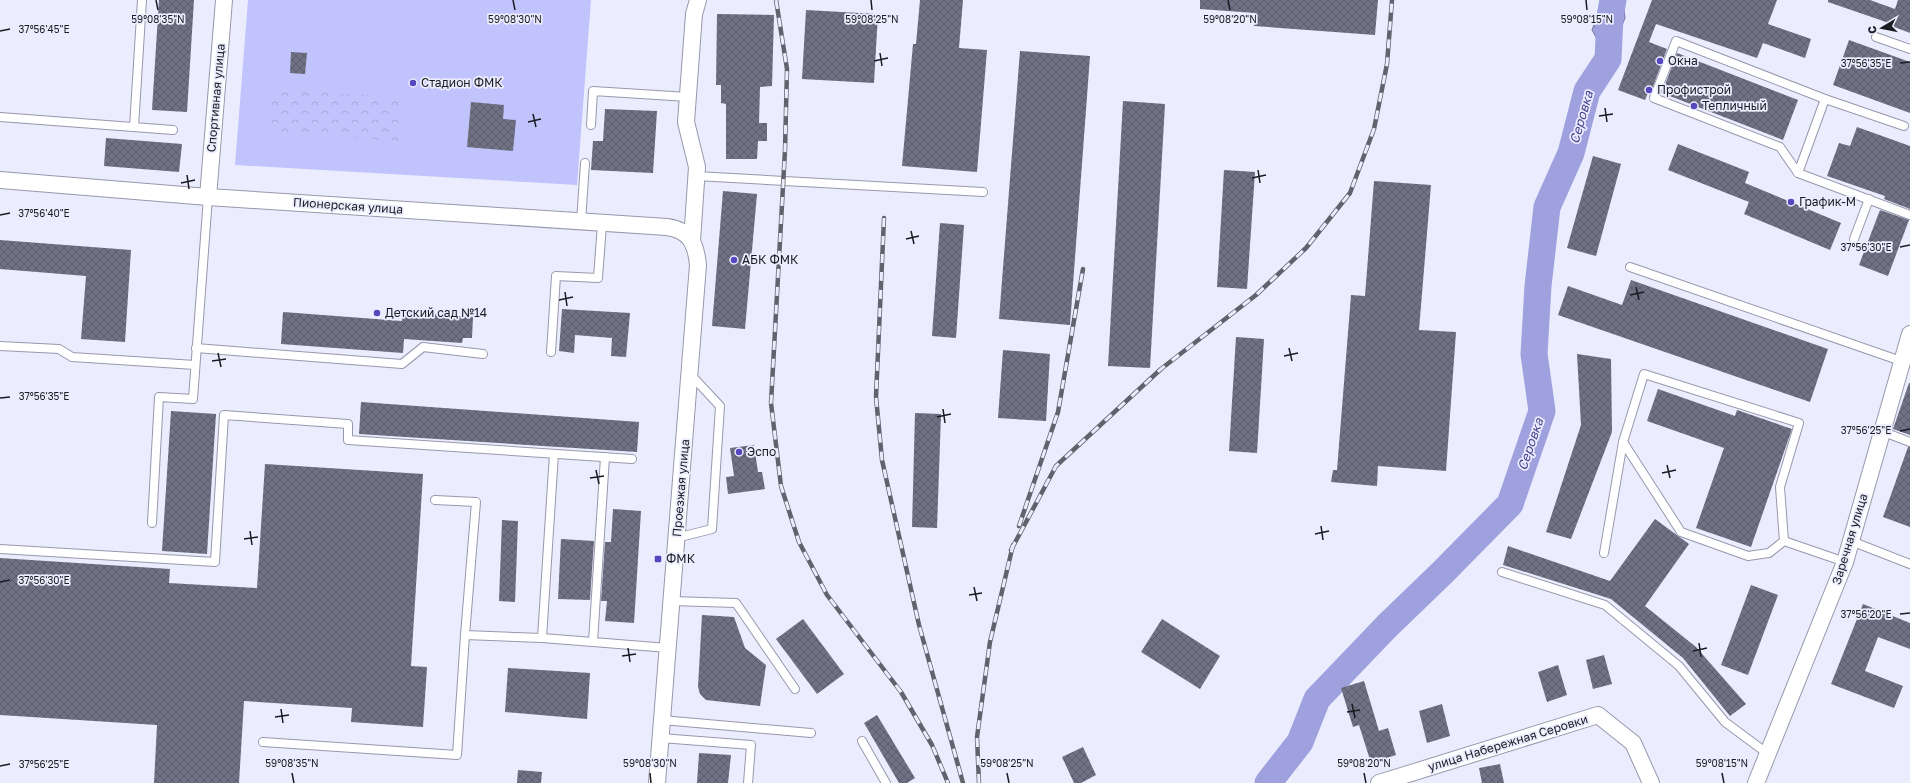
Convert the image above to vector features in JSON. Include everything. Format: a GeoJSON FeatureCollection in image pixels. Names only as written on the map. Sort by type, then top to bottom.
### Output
{"type":"FeatureCollection","features":[{"type":"Feature","properties":{"kind":"street","name":"Спортивная улица"},"geometry":{"type":"LineString","coordinates":[[208,197],[224,0]]}},
{"type":"Feature","properties":{"kind":"street","name":"Проезжая улица"},"geometry":{"type":"LineString","coordinates":[[657,783],[698,265],[695,248],[692,241],[697,167],[686,122],[694,14],[698,0]]}},
{"type":"Feature","properties":{"kind":"street","name":"Пионерская улица"},"geometry":{"type":"LineString","coordinates":[[0,180],[208,197],[677,228],[686,233],[692,241]]}},
{"type":"Feature","properties":{"kind":"street","name":"Заречная улица"},"geometry":{"type":"LineString","coordinates":[[1756,783],[1845,562],[1881,431],[1910,334]]}},
{"type":"Feature","properties":{"kind":"street","name":"улица Набережная Серовки"},"geometry":{"type":"LineString","coordinates":[[1379,783],[1598,715],[1633,744],[1651,783]]}},
{"type":"Feature","properties":{"kind":"lane"},"geometry":{"type":"LineString","coordinates":[[134,127],[142,0]]}},
{"type":"Feature","properties":{"kind":"lane"},"geometry":{"type":"LineString","coordinates":[[1876,37],[1910,49]]}},
{"type":"Feature","properties":{"kind":"lane"},"geometry":{"type":"LineString","coordinates":[[1904,126],[1825,99],[1676,41],[1654,98],[1780,147],[1798,173],[1910,215]]}},
{"type":"Feature","properties":{"kind":"lane"},"geometry":{"type":"LineString","coordinates":[[591,126],[593,91],[688,97]]}},
{"type":"Feature","properties":{"kind":"lane"},"geometry":{"type":"LineString","coordinates":[[1798,173],[1825,99]]}},
{"type":"Feature","properties":{"kind":"lane"},"geometry":{"type":"LineString","coordinates":[[0,117],[173,130]]}},
{"type":"Feature","properties":{"kind":"lane"},"geometry":{"type":"LineString","coordinates":[[581,222],[585,163]]}},
{"type":"Feature","properties":{"kind":"lane"},"geometry":{"type":"LineString","coordinates":[[696,176],[982,192]]}},
{"type":"Feature","properties":{"kind":"lane"},"geometry":{"type":"LineString","coordinates":[[152,523],[159,397],[193,399],[208,197]]}},
{"type":"Feature","properties":{"kind":"lane"},"geometry":{"type":"LineString","coordinates":[[1854,239],[1868,199]]}},
{"type":"Feature","properties":{"kind":"lane"},"geometry":{"type":"LineString","coordinates":[[551,352],[556,276],[598,278],[602,224]]}},
{"type":"Feature","properties":{"kind":"lane"},"geometry":{"type":"LineString","coordinates":[[1630,267],[1901,361]]}},
{"type":"Feature","properties":{"kind":"lane"},"geometry":{"type":"LineString","coordinates":[[0,346],[59,349],[72,357],[195,364]]}},
{"type":"Feature","properties":{"kind":"lane"},"geometry":{"type":"LineString","coordinates":[[196,348],[402,364],[423,347],[483,354]]}},
{"type":"Feature","properties":{"kind":"lane"},"geometry":{"type":"LineString","coordinates":[[676,538],[712,529],[720,406],[690,373]]}},
{"type":"Feature","properties":{"kind":"lane"},"geometry":{"type":"LineString","coordinates":[[1604,553],[1623,442],[1644,374],[1799,423],[1780,487],[1784,541]]}},
{"type":"Feature","properties":{"kind":"lane"},"geometry":{"type":"LineString","coordinates":[[0,549],[215,562],[224,415],[348,424],[348,440],[632,459]]}},
{"type":"Feature","properties":{"kind":"lane"},"geometry":{"type":"LineString","coordinates":[[1881,431],[1910,442]]}},
{"type":"Feature","properties":{"kind":"lane"},"geometry":{"type":"LineString","coordinates":[[1623,442],[1681,532],[1748,556],[1769,553],[1784,541]]}},
{"type":"Feature","properties":{"kind":"lane"},"geometry":{"type":"LineString","coordinates":[[542,638],[554,454]]}},
{"type":"Feature","properties":{"kind":"lane"},"geometry":{"type":"LineString","coordinates":[[593,642],[605,457]]}},
{"type":"Feature","properties":{"kind":"lane"},"geometry":{"type":"LineString","coordinates":[[263,742],[458,755],[465,634],[476,502],[435,500]]}},
{"type":"Feature","properties":{"kind":"lane"},"geometry":{"type":"LineString","coordinates":[[1784,541],[1845,562]]}},
{"type":"Feature","properties":{"kind":"lane"},"geometry":{"type":"LineString","coordinates":[[1851,541],[1910,564]]}},
{"type":"Feature","properties":{"kind":"lane"},"geometry":{"type":"LineString","coordinates":[[1502,572],[1605,605],[1679,666],[1725,722],[1768,754]]}},
{"type":"Feature","properties":{"kind":"lane"},"geometry":{"type":"LineString","coordinates":[[672,601],[736,603],[795,689]]}},
{"type":"Feature","properties":{"kind":"lane"},"geometry":{"type":"LineString","coordinates":[[465,634],[542,638],[668,648]]}},
{"type":"Feature","properties":{"kind":"lane"},"geometry":{"type":"LineString","coordinates":[[662,720],[811,733]]}},
{"type":"Feature","properties":{"kind":"lane"},"geometry":{"type":"LineString","coordinates":[[661,738],[751,745],[748,783]]}},
{"type":"Feature","properties":{"kind":"lane"},"geometry":{"type":"LineString","coordinates":[[862,741],[886,783]]}},
{"type":"Feature","properties":{"kind":"green space","name":"Стадион ФМК"},"geometry":{"type":"Polygon","coordinates":[[[248,0],[591,0],[577,185],[235,165],[248,0]]]}},
{"type":"Feature","properties":{"kind":"green space"},"geometry":{"type":"Polygon","coordinates":[[[272,90],[402,97],[400,141],[270,133],[272,90]]]}},
{"type":"Feature","properties":{"kind":"water"},"geometry":{"type":"Polygon","coordinates":[[[1603,0],[1623,0],[1625,18],[1608,59],[1592,30],[1603,0]]]}},
{"type":"Feature","properties":{"kind":"building"},"geometry":{"type":"Polygon","coordinates":[[[159,0],[194,0],[187,112],[152,110],[159,0]]]}},
{"type":"Feature","properties":{"kind":"building"},"geometry":{"type":"Polygon","coordinates":[[[920,0],[963,0],[959,48],[987,50],[977,172],[902,166],[913,44],[916,44],[920,0]]]}},
{"type":"Feature","properties":{"kind":"building"},"geometry":{"type":"Polygon","coordinates":[[[1200,0],[1378,0],[1375,35],[1254,26],[1255,13],[1200,9],[1200,0]]]}},
{"type":"Feature","properties":{"kind":"building"},"geometry":{"type":"Polygon","coordinates":[[[1652,0],[1777,0],[1768,24],[1811,39],[1805,58],[1763,43],[1757,58],[1656,24],[1649,42],[1667,49],[1652,89],[1650,88],[1645,100],[1618,90],[1652,0]]]}},
{"type":"Feature","properties":{"kind":"building"},"geometry":{"type":"Polygon","coordinates":[[[1828,0],[1870,0],[1895,9],[1898,0],[1910,0],[1910,33],[1889,25],[1889,23],[1828,2],[1828,0]]]}},
{"type":"Feature","properties":{"kind":"building"},"geometry":{"type":"Polygon","coordinates":[[[806,10],[878,14],[874,83],[802,79],[806,10]]]}},
{"type":"Feature","properties":{"kind":"building"},"geometry":{"type":"Polygon","coordinates":[[[717,14],[774,15],[772,86],[760,87],[759,123],[767,123],[767,141],[758,141],[757,159],[726,159],[726,104],[721,103],[721,85],[716,85],[717,14]]]}},
{"type":"Feature","properties":{"kind":"building"},"geometry":{"type":"Polygon","coordinates":[[[1849,40],[1910,62],[1910,113],[1833,85],[1849,40]]]}},
{"type":"Feature","properties":{"kind":"building"},"geometry":{"type":"Polygon","coordinates":[[[1020,51],[1090,56],[1070,325],[999,319],[1020,51]]]}},
{"type":"Feature","properties":{"kind":"building"},"geometry":{"type":"Polygon","coordinates":[[[291,52],[307,53],[305,74],[290,73],[291,52]]]}},
{"type":"Feature","properties":{"kind":"building"},"geometry":{"type":"Polygon","coordinates":[[[1677,53],[1798,100],[1783,140],[1662,93],[1677,53]]]}},
{"type":"Feature","properties":{"kind":"building"},"geometry":{"type":"Polygon","coordinates":[[[1123,101],[1165,104],[1150,368],[1108,366],[1123,101]]]}},
{"type":"Feature","properties":{"kind":"building"},"geometry":{"type":"Polygon","coordinates":[[[471,102],[504,105],[503,119],[516,120],[513,151],[467,147],[471,102]]]}},
{"type":"Feature","properties":{"kind":"building"},"geometry":{"type":"Polygon","coordinates":[[[605,109],[657,111],[653,173],[591,170],[593,141],[603,141],[605,109]]]}},
{"type":"Feature","properties":{"kind":"building"},"geometry":{"type":"Polygon","coordinates":[[[1857,127],[1910,146],[1910,209],[1884,199],[1885,196],[1827,176],[1839,143],[1850,146],[1857,127]]]}},
{"type":"Feature","properties":{"kind":"building"},"geometry":{"type":"Polygon","coordinates":[[[106,138],[182,144],[179,172],[104,166],[106,138]]]}},
{"type":"Feature","properties":{"kind":"building"},"geometry":{"type":"Polygon","coordinates":[[[1678,144],[1749,172],[1745,183],[1841,223],[1830,250],[1744,214],[1749,202],[1668,170],[1678,144]]]}},
{"type":"Feature","properties":{"kind":"building"},"geometry":{"type":"Polygon","coordinates":[[[1593,156],[1621,164],[1596,256],[1567,248],[1593,156]]]}},
{"type":"Feature","properties":{"kind":"building"},"geometry":{"type":"Polygon","coordinates":[[[1224,170],[1255,172],[1247,289],[1217,287],[1224,170]]]}},
{"type":"Feature","properties":{"kind":"building"},"geometry":{"type":"Polygon","coordinates":[[[1374,181],[1431,185],[1419,330],[1456,332],[1446,471],[1378,466],[1377,486],[1331,482],[1333,470],[1337,470],[1351,295],[1365,296],[1374,181]]]}},
{"type":"Feature","properties":{"kind":"building","name":"АБК ФМК"},"geometry":{"type":"Polygon","coordinates":[[[723,191],[757,194],[745,329],[712,326],[723,191]]]}},
{"type":"Feature","properties":{"kind":"building"},"geometry":{"type":"Polygon","coordinates":[[[1880,210],[1909,220],[1888,276],[1859,265],[1880,210]]]}},
{"type":"Feature","properties":{"kind":"building"},"geometry":{"type":"Polygon","coordinates":[[[940,223],[964,225],[956,338],[932,336],[940,223]]]}},
{"type":"Feature","properties":{"kind":"building"},"geometry":{"type":"Polygon","coordinates":[[[0,240],[131,250],[125,342],[81,339],[86,276],[0,269],[0,240]]]}},
{"type":"Feature","properties":{"kind":"building"},"geometry":{"type":"Polygon","coordinates":[[[1631,280],[1828,349],[1810,402],[1558,315],[1568,286],[1622,305],[1631,280]]]}},
{"type":"Feature","properties":{"kind":"building"},"geometry":{"type":"Polygon","coordinates":[[[562,309],[630,313],[626,357],[611,356],[612,338],[575,335],[574,353],[559,351],[562,309]]]}},
{"type":"Feature","properties":{"kind":"building"},"geometry":{"type":"Polygon","coordinates":[[[283,312],[402,321],[402,312],[473,317],[472,338],[463,338],[462,343],[404,339],[403,353],[281,344],[283,312]]]}},
{"type":"Feature","properties":{"kind":"building"},"geometry":{"type":"Polygon","coordinates":[[[1236,337],[1264,339],[1257,453],[1229,451],[1236,337]]]}},
{"type":"Feature","properties":{"kind":"building"},"geometry":{"type":"Polygon","coordinates":[[[1003,350],[1050,354],[1046,421],[998,418],[1003,350]]]}},
{"type":"Feature","properties":{"kind":"building"},"geometry":{"type":"Polygon","coordinates":[[[1577,354],[1611,359],[1612,432],[1571,539],[1546,532],[1581,425],[1577,354]]]}},
{"type":"Feature","properties":{"kind":"building"},"geometry":{"type":"Polygon","coordinates":[[[1910,383],[1910,435],[1893,429],[1910,383]]]}},
{"type":"Feature","properties":{"kind":"building"},"geometry":{"type":"Polygon","coordinates":[[[1658,389],[1735,416],[1737,410],[1792,429],[1751,547],[1696,528],[1724,448],[1647,421],[1658,389]]]}},
{"type":"Feature","properties":{"kind":"building"},"geometry":{"type":"Polygon","coordinates":[[[361,402],[639,422],[637,452],[359,434],[361,402]]]}},
{"type":"Feature","properties":{"kind":"building"},"geometry":{"type":"Polygon","coordinates":[[[171,411],[216,414],[207,554],[162,551],[171,411]]]}},
{"type":"Feature","properties":{"kind":"building"},"geometry":{"type":"Polygon","coordinates":[[[915,413],[941,414],[937,528],[912,527],[915,413]]]}},
{"type":"Feature","properties":{"kind":"building"},"geometry":{"type":"Polygon","coordinates":[[[754,445],[758,472],[762,472],[765,489],[728,494],[726,477],[734,476],[730,448],[754,445]]]}},
{"type":"Feature","properties":{"kind":"building"},"geometry":{"type":"Polygon","coordinates":[[[1908,447],[1910,447],[1910,527],[1883,517],[1908,447]]]}},
{"type":"Feature","properties":{"kind":"building"},"geometry":{"type":"Polygon","coordinates":[[[265,464],[423,474],[411,666],[427,667],[423,727],[351,722],[352,708],[244,701],[239,783],[154,783],[157,725],[0,715],[0,558],[170,569],[169,583],[257,588],[265,464]]]}},
{"type":"Feature","properties":{"kind":"building"},"geometry":{"type":"Polygon","coordinates":[[[613,509],[641,511],[634,623],[605,621],[607,601],[601,601],[605,542],[611,542],[613,509]]]}},
{"type":"Feature","properties":{"kind":"building"},"geometry":{"type":"Polygon","coordinates":[[[1655,519],[1689,544],[1645,606],[1696,647],[1746,704],[1730,716],[1683,658],[1611,599],[1503,565],[1508,546],[1610,581],[1655,519]]]}},
{"type":"Feature","properties":{"kind":"building"},"geometry":{"type":"Polygon","coordinates":[[[502,520],[518,521],[515,602],[499,601],[502,520]]]}},
{"type":"Feature","properties":{"kind":"building"},"geometry":{"type":"Polygon","coordinates":[[[561,539],[594,541],[590,600],[558,599],[561,539]]]}},
{"type":"Feature","properties":{"kind":"building"},"geometry":{"type":"Polygon","coordinates":[[[1751,585],[1778,595],[1748,675],[1721,665],[1751,585]]]}},
{"type":"Feature","properties":{"kind":"building"},"geometry":{"type":"Polygon","coordinates":[[[1863,604],[1910,623],[1910,649],[1878,637],[1865,671],[1903,686],[1894,708],[1831,684],[1863,604]]]}},
{"type":"Feature","properties":{"kind":"building"},"geometry":{"type":"Polygon","coordinates":[[[702,615],[734,617],[745,648],[766,665],[760,706],[706,700],[700,694],[698,687],[702,615]]]}},
{"type":"Feature","properties":{"kind":"building"},"geometry":{"type":"Polygon","coordinates":[[[803,619],[844,674],[817,694],[776,639],[803,619]]]}},
{"type":"Feature","properties":{"kind":"building"},"geometry":{"type":"Polygon","coordinates":[[[1162,619],[1220,656],[1200,689],[1141,652],[1162,619]]]}},
{"type":"Feature","properties":{"kind":"building"},"geometry":{"type":"Polygon","coordinates":[[[1604,655],[1612,684],[1593,689],[1586,660],[1604,655]]]}},
{"type":"Feature","properties":{"kind":"building"},"geometry":{"type":"Polygon","coordinates":[[[1558,665],[1567,695],[1547,702],[1538,672],[1558,665]]]}},
{"type":"Feature","properties":{"kind":"building"},"geometry":{"type":"Polygon","coordinates":[[[508,668],[590,673],[587,719],[505,712],[508,668]]]}},
{"type":"Feature","properties":{"kind":"building"},"geometry":{"type":"Polygon","coordinates":[[[1364,681],[1379,731],[1388,728],[1396,755],[1371,763],[1359,725],[1353,727],[1341,688],[1364,681]]]}},
{"type":"Feature","properties":{"kind":"building"},"geometry":{"type":"Polygon","coordinates":[[[1442,704],[1450,736],[1427,743],[1419,711],[1442,704]]]}},
{"type":"Feature","properties":{"kind":"building"},"geometry":{"type":"Polygon","coordinates":[[[877,715],[915,778],[907,783],[899,783],[864,723],[877,715]]]}},
{"type":"Feature","properties":{"kind":"building"},"geometry":{"type":"Polygon","coordinates":[[[1083,747],[1096,775],[1081,783],[1074,783],[1062,757],[1083,747]]]}},
{"type":"Feature","properties":{"kind":"building"},"geometry":{"type":"Polygon","coordinates":[[[699,753],[731,755],[728,783],[697,783],[699,753]]]}},
{"type":"Feature","properties":{"kind":"building"},"geometry":{"type":"Polygon","coordinates":[[[1500,764],[1504,783],[1482,783],[1479,768],[1500,764]]]}},
{"type":"Feature","properties":{"kind":"building"},"geometry":{"type":"Polygon","coordinates":[[[518,770],[542,772],[541,783],[517,783],[518,770]]]}},
{"type":"Feature","properties":{"kind":"waterway","name":"Серовка"},"geometry":{"type":"LineString","coordinates":[[1268,783],[1300,742],[1317,699],[1387,626],[1510,504],[1542,411],[1534,354],[1538,286],[1547,207],[1571,153],[1587,91],[1608,59],[1610,17],[1613,0]]}},
{"type":"Feature","properties":{"kind":"railway"},"geometry":{"type":"LineString","coordinates":[[776,0],[787,69],[785,150],[771,403],[781,486],[799,542],[827,595],[901,692],[932,745],[948,783]]}},
{"type":"Feature","properties":{"kind":"railway"},"geometry":{"type":"LineString","coordinates":[[1011,550],[1056,466],[1161,369],[1256,295],[1306,248],[1350,193],[1374,129],[1387,64],[1392,0]]}},
{"type":"Feature","properties":{"kind":"railway"},"geometry":{"type":"LineString","coordinates":[[884,218],[876,397],[882,460],[919,625],[963,783]]}},
{"type":"Feature","properties":{"kind":"railway"},"geometry":{"type":"LineString","coordinates":[[1019,526],[1058,412],[1083,269]]}},
{"type":"Feature","properties":{"kind":"railway"},"geometry":{"type":"LineString","coordinates":[[979,783],[977,737],[990,642],[1013,545]]}},
{"type":"Feature","properties":{"kind":"place","name":"Окна"},"geometry":{"type":"Point","coordinates":[1660,61]}},
{"type":"Feature","properties":{"kind":"place","name":"Стадион ФМК"},"geometry":{"type":"Point","coordinates":[413,83]}},
{"type":"Feature","properties":{"kind":"place","name":"Профистрой"},"geometry":{"type":"Point","coordinates":[1649,90]}},
{"type":"Feature","properties":{"kind":"place","name":"Тепличный"},"geometry":{"type":"Point","coordinates":[1694,106]}},
{"type":"Feature","properties":{"kind":"place","name":"График-М"},"geometry":{"type":"Point","coordinates":[1791,202]}},
{"type":"Feature","properties":{"kind":"place","name":"АБК ФМК"},"geometry":{"type":"Point","coordinates":[734,260]}},
{"type":"Feature","properties":{"kind":"place","name":"Детский сад №14"},"geometry":{"type":"Point","coordinates":[377,313]}},
{"type":"Feature","properties":{"kind":"place","name":"Эспо"},"geometry":{"type":"Point","coordinates":[739,452]}},
{"type":"Feature","properties":{"kind":"place","name":"ФМК"},"geometry":{"type":"Point","coordinates":[658,559]}}]}
